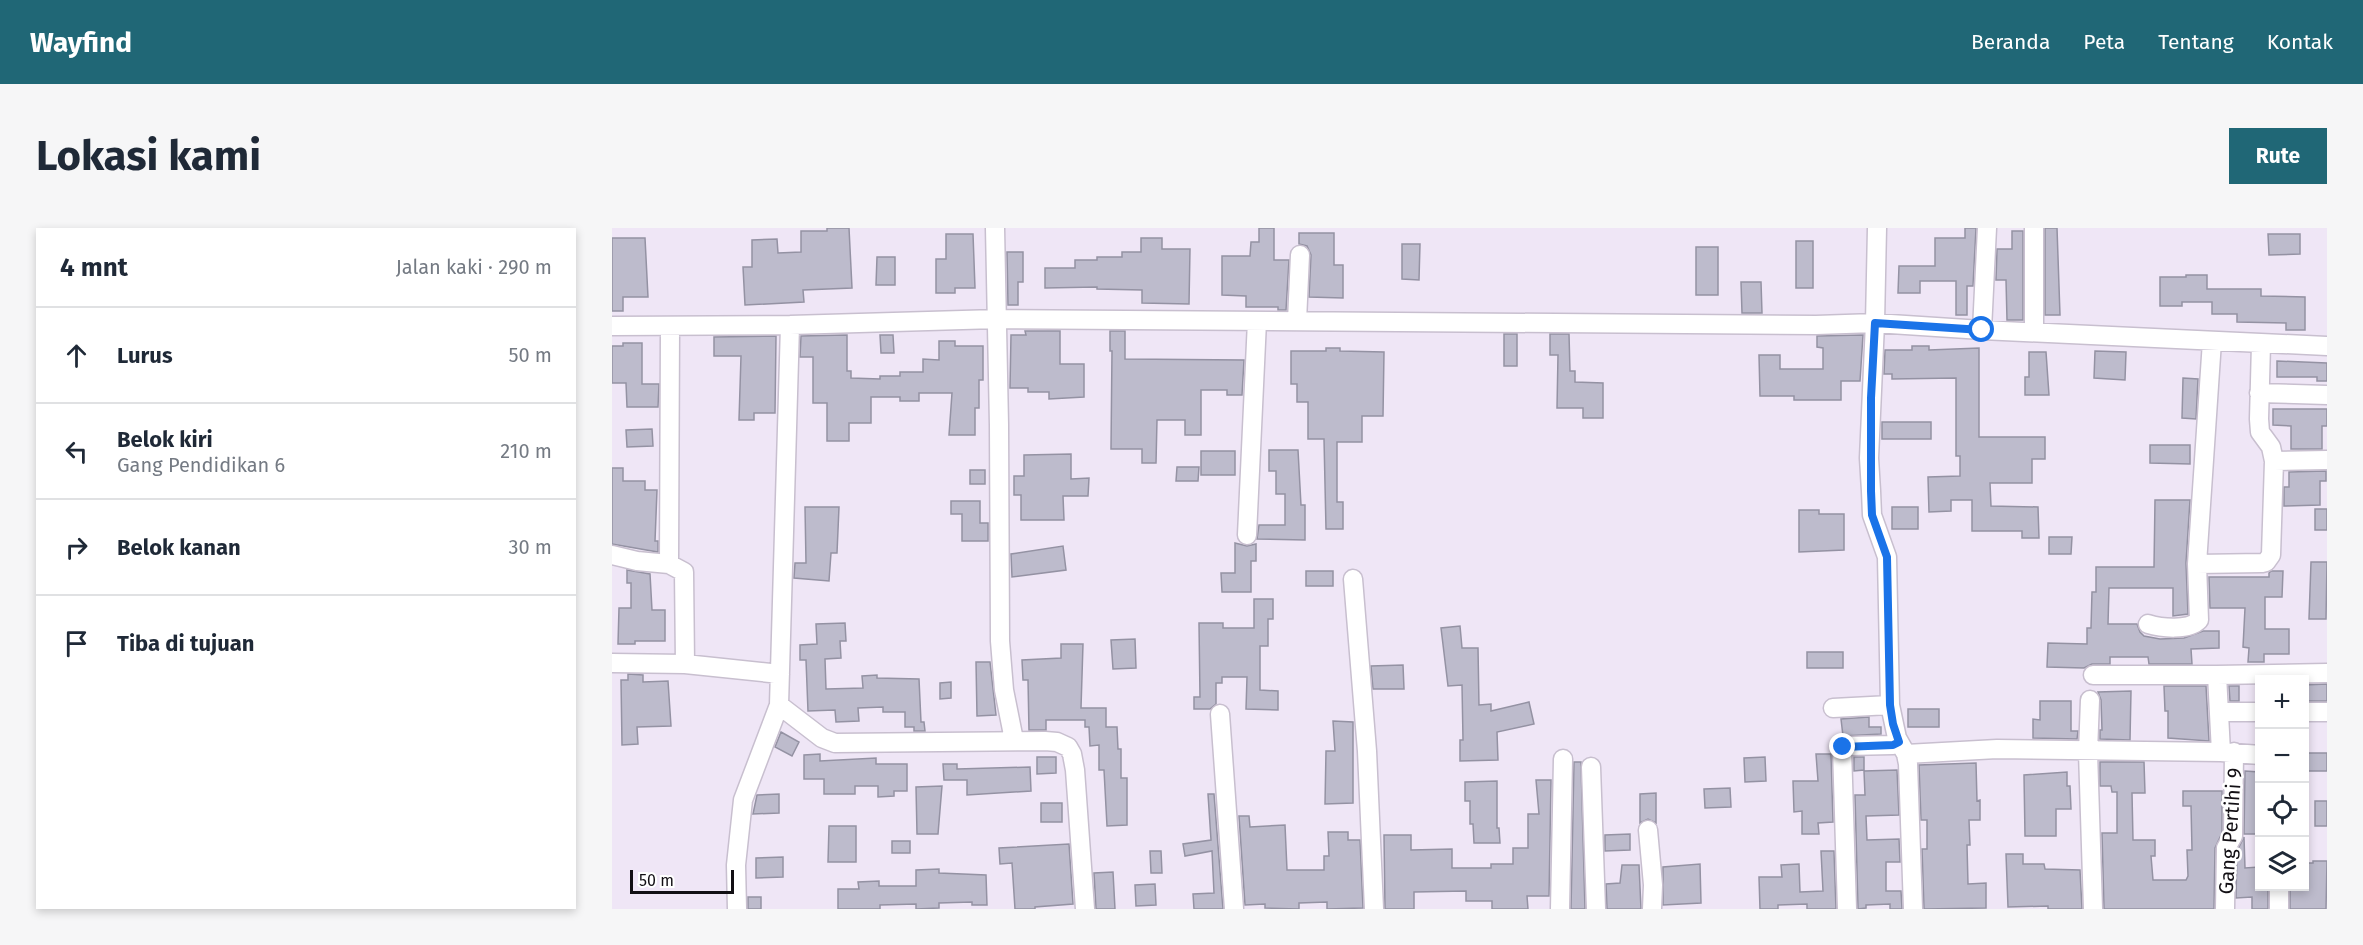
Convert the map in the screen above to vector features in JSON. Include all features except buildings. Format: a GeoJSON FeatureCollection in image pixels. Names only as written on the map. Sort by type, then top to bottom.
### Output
{"type":"FeatureCollection","features":[{"type":"Feature","properties":{"kind":"street"},"geometry":{"type":"LineString","coordinates":[[995,228],[1000,641],[1004,690],[1014,740]]}},
{"type":"Feature","properties":{"kind":"street"},"geometry":{"type":"LineString","coordinates":[[1876,228],[1870,469],[1872,515],[1887,557],[1890,705],[1893,724],[1903,748],[1913,909]]}},
{"type":"Feature","properties":{"kind":"street"},"geometry":{"type":"LineString","coordinates":[[1982,330],[1987,228]]}},
{"type":"Feature","properties":{"kind":"street"},"geometry":{"type":"LineString","coordinates":[[2034,228],[2034,332]]}},
{"type":"Feature","properties":{"kind":"street"},"geometry":{"type":"LineString","coordinates":[[1297,321],[1300,255]]}},
{"type":"Feature","properties":{"kind":"street"},"geometry":{"type":"LineString","coordinates":[[612,326],[790,325],[997,319],[1816,325],[1875,323],[2327,346]]}},
{"type":"Feature","properties":{"kind":"street"},"geometry":{"type":"LineString","coordinates":[[1247,535],[1257,321]]}},
{"type":"Feature","properties":{"kind":"street"},"geometry":{"type":"LineString","coordinates":[[737,909],[736,864],[743,800],[780,705],[790,325]]}},
{"type":"Feature","properties":{"kind":"street"},"geometry":{"type":"LineString","coordinates":[[669,564],[670,327]]}},
{"type":"Feature","properties":{"kind":"street"},"geometry":{"type":"LineString","coordinates":[[2148,624],[2179,627],[2191,626],[2198,622],[2197,564],[2212,341]]}},
{"type":"Feature","properties":{"kind":"street"},"geometry":{"type":"LineString","coordinates":[[2197,564],[2262,563],[2269,559],[2274,460],[2271,447],[2260,432],[2261,344]]}},
{"type":"Feature","properties":{"kind":"street"},"geometry":{"type":"LineString","coordinates":[[2259,393],[2327,395]]}},
{"type":"Feature","properties":{"kind":"street"},"geometry":{"type":"LineString","coordinates":[[2274,460],[2327,460]]}},
{"type":"Feature","properties":{"kind":"street"},"geometry":{"type":"LineString","coordinates":[[612,555],[637,561],[669,564],[681,569],[685,576],[685,664]]}},
{"type":"Feature","properties":{"kind":"street"},"geometry":{"type":"LineString","coordinates":[[1353,579],[1367,751],[1374,909]]}},
{"type":"Feature","properties":{"kind":"street"},"geometry":{"type":"LineString","coordinates":[[612,663],[685,664],[780,674]]}},
{"type":"Feature","properties":{"kind":"street"},"geometry":{"type":"LineString","coordinates":[[2093,675],[2327,673]]}},
{"type":"Feature","properties":{"kind":"street","name":"Gang Pertihi 9"},"geometry":{"type":"LineString","coordinates":[[2217,675],[2219,712],[2227,752],[2233,836],[2226,848],[2225,909]]}},
{"type":"Feature","properties":{"kind":"street"},"geometry":{"type":"LineString","coordinates":[[2090,700],[2088,752],[2093,909]]}},
{"type":"Feature","properties":{"kind":"street"},"geometry":{"type":"LineString","coordinates":[[780,705],[822,738],[835,743],[1014,740],[1057,742],[1068,747],[1072,754],[1085,909]]}},
{"type":"Feature","properties":{"kind":"street"},"geometry":{"type":"LineString","coordinates":[[1833,708],[1890,705]]}},
{"type":"Feature","properties":{"kind":"street"},"geometry":{"type":"LineString","coordinates":[[2219,712],[2255,712]]}},
{"type":"Feature","properties":{"kind":"street"},"geometry":{"type":"LineString","coordinates":[[2309,712],[2327,712]]}},
{"type":"Feature","properties":{"kind":"street"},"geometry":{"type":"LineString","coordinates":[[1220,714],[1234,909]]}},
{"type":"Feature","properties":{"kind":"street"},"geometry":{"type":"LineString","coordinates":[[1847,909],[1842,749],[1846,746],[1893,745],[1903,748],[2088,752],[2227,752],[2255,755]]}},
{"type":"Feature","properties":{"kind":"street"},"geometry":{"type":"LineString","coordinates":[[1560,909],[1563,759]]}},
{"type":"Feature","properties":{"kind":"street"},"geometry":{"type":"LineString","coordinates":[[1591,766],[1596,909]]}},
{"type":"Feature","properties":{"kind":"street"},"geometry":{"type":"LineString","coordinates":[[1648,830],[1653,885],[1652,909]]}},
{"type":"Feature","properties":{"kind":"street"},"geometry":{"type":"LineString","coordinates":[[2278,891],[2279,909]]}},
{"type":"Feature","properties":{"kind":"route"},"geometry":{"type":"LineString","coordinates":[[1843,747],[1893,745],[1899,742],[1893,724],[1888,675],[1887,557],[1872,515],[1869,458],[1875,323],[1982,330]]}}]}
